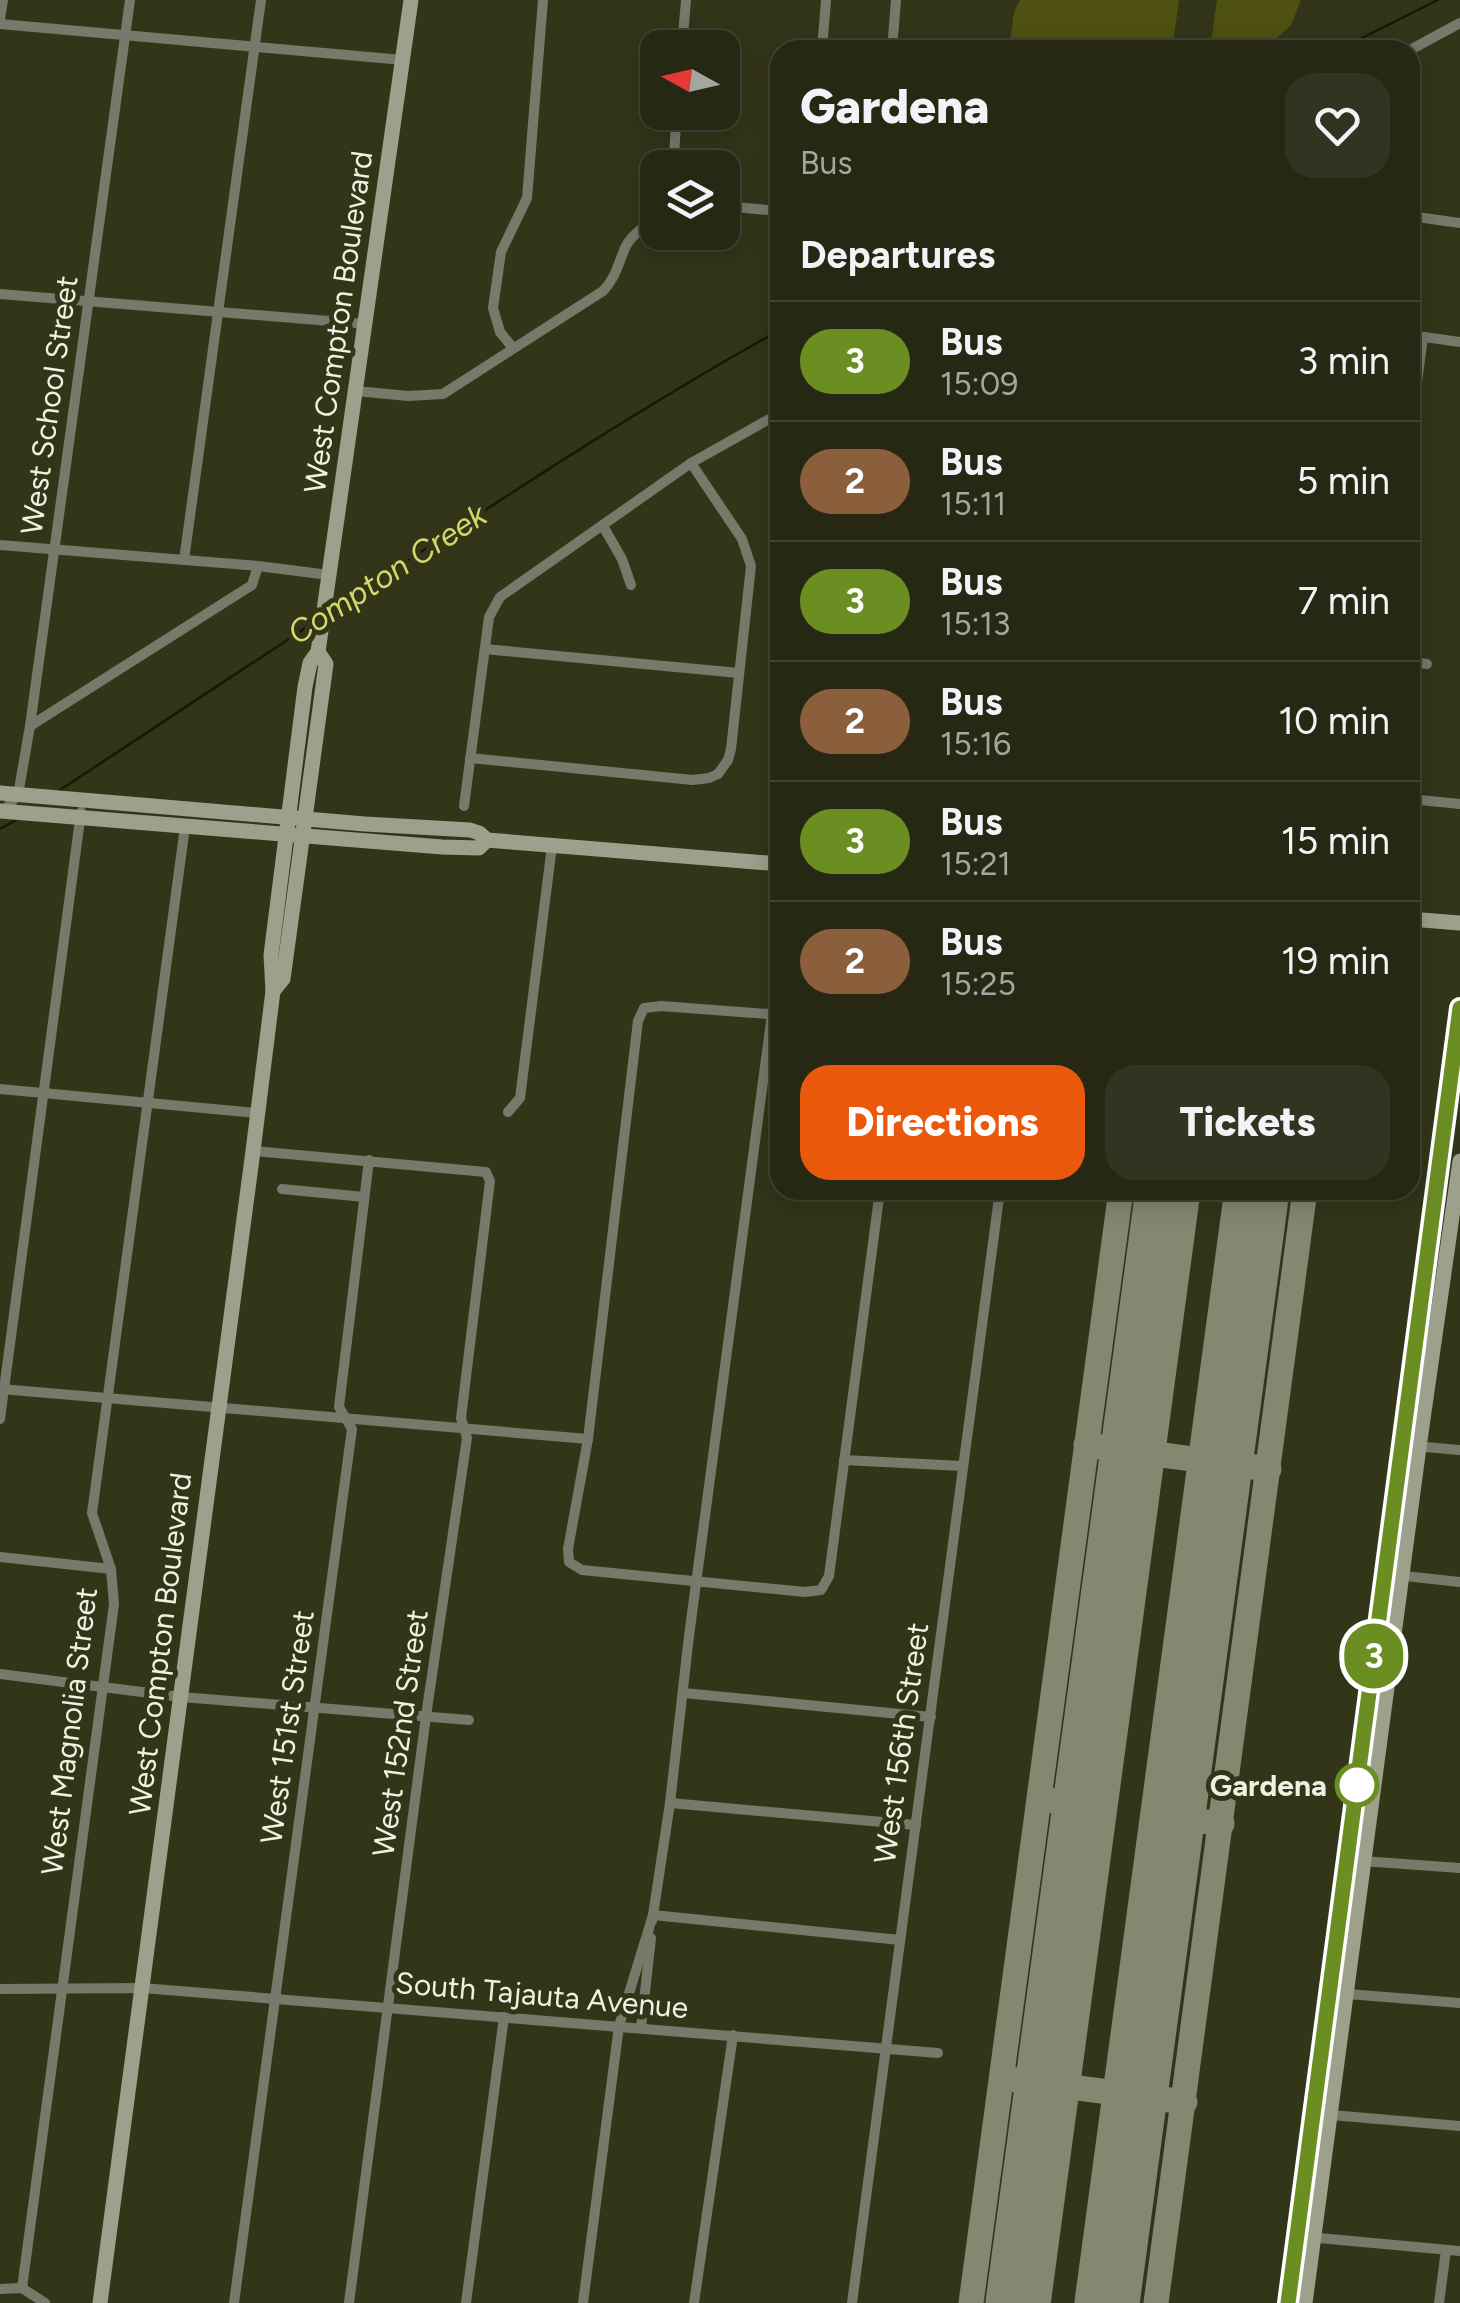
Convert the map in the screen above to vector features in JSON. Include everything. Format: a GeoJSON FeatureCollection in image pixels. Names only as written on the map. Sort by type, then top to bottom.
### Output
{"type":"FeatureCollection","features":[{"type":"Feature","properties":{"kind":"main road","name":"West Compton Boulevard"},"geometry":{"type":"LineString","coordinates":[[100,2303],[258,1114],[273,991],[270,955],[295,836],[308,675],[319,643],[411,0]]}},
{"type":"Feature","properties":{"kind":"main road"},"geometry":{"type":"LineString","coordinates":[[0,793],[470,830],[479,832],[486,840],[770,863]]}},
{"type":"Feature","properties":{"kind":"main road"},"geometry":{"type":"LineString","coordinates":[[2,811],[460,848],[480,848],[486,840]]}},
{"type":"Feature","properties":{"kind":"main road"},"geometry":{"type":"LineString","coordinates":[[1420,919],[1460,923]]}},
{"type":"Feature","properties":{"kind":"main road"},"geometry":{"type":"LineString","coordinates":[[1305,2303],[1306,2237],[1346,1859],[1394,1574],[1460,1008]]}},
{"type":"Feature","properties":{"kind":"main road"},"geometry":{"type":"LineString","coordinates":[[1411,1446],[1456,1220],[1460,1161]]}},
{"type":"Feature","properties":{"kind":"main road"},"geometry":{"type":"LineString","coordinates":[[1288,2303],[1331,2115],[1366,1862],[1394,1574]]}},
{"type":"Feature","properties":{"kind":"street"},"geometry":{"type":"LineString","coordinates":[[2,0],[0,21],[125,37],[403,60]]}},
{"type":"Feature","properties":{"kind":"street","name":"West School Street"},"geometry":{"type":"LineString","coordinates":[[18,795],[130,0]]}},
{"type":"Feature","properties":{"kind":"street"},"geometry":{"type":"LineString","coordinates":[[184,560],[261,0]]}},
{"type":"Feature","properties":{"kind":"street"},"geometry":{"type":"LineString","coordinates":[[513,348],[500,332],[493,308],[501,252],[527,198],[543,0]]}},
{"type":"Feature","properties":{"kind":"street"},"geometry":{"type":"LineString","coordinates":[[684,30],[686,0]]}},
{"type":"Feature","properties":{"kind":"street"},"geometry":{"type":"LineString","coordinates":[[823,40],[826,0]]}},
{"type":"Feature","properties":{"kind":"street"},"geometry":{"type":"LineString","coordinates":[[893,40],[896,0]]}},
{"type":"Feature","properties":{"kind":"street"},"geometry":{"type":"LineString","coordinates":[[1420,45],[1460,23]]}},
{"type":"Feature","properties":{"kind":"street"},"geometry":{"type":"LineString","coordinates":[[740,208],[770,211]]}},
{"type":"Feature","properties":{"kind":"street"},"geometry":{"type":"LineString","coordinates":[[1420,217],[1460,223]]}},
{"type":"Feature","properties":{"kind":"street"},"geometry":{"type":"LineString","coordinates":[[356,392],[443,394],[603,291],[615,278],[626,247],[640,230]]}},
{"type":"Feature","properties":{"kind":"street"},"geometry":{"type":"LineString","coordinates":[[0,294],[366,324]]}},
{"type":"Feature","properties":{"kind":"street"},"geometry":{"type":"LineString","coordinates":[[1420,337],[1460,342]]}},
{"type":"Feature","properties":{"kind":"street"},"geometry":{"type":"LineString","coordinates":[[1420,360],[1423,337]]}},
{"type":"Feature","properties":{"kind":"street"},"geometry":{"type":"LineString","coordinates":[[464,806],[489,617],[500,597],[691,463],[770,419]]}},
{"type":"Feature","properties":{"kind":"street"},"geometry":{"type":"LineString","coordinates":[[470,758],[693,780],[722,778],[731,749],[751,582],[748,552],[691,463]]}},
{"type":"Feature","properties":{"kind":"street"},"geometry":{"type":"LineString","coordinates":[[602,526],[622,559],[631,585]]}},
{"type":"Feature","properties":{"kind":"street"},"geometry":{"type":"LineString","coordinates":[[0,545],[329,575]]}},
{"type":"Feature","properties":{"kind":"street"},"geometry":{"type":"LineString","coordinates":[[30,726],[252,585],[258,566]]}},
{"type":"Feature","properties":{"kind":"street"},"geometry":{"type":"LineString","coordinates":[[484,649],[739,673]]}},
{"type":"Feature","properties":{"kind":"street"},"geometry":{"type":"LineString","coordinates":[[1420,663],[1426,664]]}},
{"type":"Feature","properties":{"kind":"street"},"geometry":{"type":"LineString","coordinates":[[2,811],[18,795]]}},
{"type":"Feature","properties":{"kind":"street"},"geometry":{"type":"LineString","coordinates":[[1420,800],[1460,804]]}},
{"type":"Feature","properties":{"kind":"street"},"geometry":{"type":"LineString","coordinates":[[0,1419],[45,1094],[79,801]]}},
{"type":"Feature","properties":{"kind":"street","name":"West Magnolia Street"},"geometry":{"type":"LineString","coordinates":[[22,2288],[114,1604],[112,1569],[92,1513],[185,827]]}},
{"type":"Feature","properties":{"kind":"street"},"geometry":{"type":"LineString","coordinates":[[508,1112],[520,1098],[552,846]]}},
{"type":"Feature","properties":{"kind":"street"},"geometry":{"type":"LineString","coordinates":[[770,1015],[661,1006],[644,1008],[638,1021],[588,1439],[569,1562],[582,1570],[804,1592],[821,1590],[830,1576],[879,1200]]}},
{"type":"Feature","properties":{"kind":"street"},"geometry":{"type":"LineString","coordinates":[[641,2028],[696,1581],[770,1057]]}},
{"type":"Feature","properties":{"kind":"street"},"geometry":{"type":"LineString","coordinates":[[0,1089],[258,1114]]}},
{"type":"Feature","properties":{"kind":"street"},"geometry":{"type":"LineString","coordinates":[[253,1152],[369,1160]]}},
{"type":"Feature","properties":{"kind":"street","name":"West 152nd Street"},"geometry":{"type":"LineString","coordinates":[[348,2303],[467,1438],[461,1418],[490,1181],[486,1172],[369,1160]]}},
{"type":"Feature","properties":{"kind":"street","name":"West 151st Street"},"geometry":{"type":"LineString","coordinates":[[234,2303],[352,1429],[339,1407],[369,1160]]}},
{"type":"Feature","properties":{"kind":"street"},"geometry":{"type":"LineString","coordinates":[[282,1189],[364,1197]]}},
{"type":"Feature","properties":{"kind":"street","name":"West 156th Street"},"geometry":{"type":"LineString","coordinates":[[852,2300],[999,1200]]}},
{"type":"Feature","properties":{"kind":"street"},"geometry":{"type":"LineString","coordinates":[[1433,1218],[1456,1220]]}},
{"type":"Feature","properties":{"kind":"street"},"geometry":{"type":"LineString","coordinates":[[2,1389],[588,1439]]}},
{"type":"Feature","properties":{"kind":"street"},"geometry":{"type":"LineString","coordinates":[[1411,1446],[1460,1450]]}},
{"type":"Feature","properties":{"kind":"street"},"geometry":{"type":"LineString","coordinates":[[844,1460],[962,1466]]}},
{"type":"Feature","properties":{"kind":"street"},"geometry":{"type":"LineString","coordinates":[[0,1557],[112,1569]]}},
{"type":"Feature","properties":{"kind":"street"},"geometry":{"type":"LineString","coordinates":[[1394,1574],[1460,1582]]}},
{"type":"Feature","properties":{"kind":"street"},"geometry":{"type":"LineString","coordinates":[[0,1674],[181,1698],[468,1720]]}},
{"type":"Feature","properties":{"kind":"street"},"geometry":{"type":"LineString","coordinates":[[683,1693],[931,1717]]}},
{"type":"Feature","properties":{"kind":"street"},"geometry":{"type":"LineString","coordinates":[[670,1802],[916,1825]]}},
{"type":"Feature","properties":{"kind":"street"},"geometry":{"type":"LineString","coordinates":[[1346,1859],[1460,1868]]}},
{"type":"Feature","properties":{"kind":"street"},"geometry":{"type":"LineString","coordinates":[[653,1915],[900,1940]]}},
{"type":"Feature","properties":{"kind":"street"},"geometry":{"type":"LineString","coordinates":[[583,2303],[619,2026],[653,1915]]}},
{"type":"Feature","properties":{"kind":"street","name":"South Tajauta Avenue"},"geometry":{"type":"LineString","coordinates":[[0,1989],[142,1988],[938,2053]]}},
{"type":"Feature","properties":{"kind":"street"},"geometry":{"type":"LineString","coordinates":[[1348,1994],[1460,2003]]}},
{"type":"Feature","properties":{"kind":"street"},"geometry":{"type":"LineString","coordinates":[[466,2303],[504,2017]]}},
{"type":"Feature","properties":{"kind":"street"},"geometry":{"type":"LineString","coordinates":[[694,2303],[733,2036]]}},
{"type":"Feature","properties":{"kind":"street"},"geometry":{"type":"LineString","coordinates":[[1331,2115],[1460,2126]]}},
{"type":"Feature","properties":{"kind":"street"},"geometry":{"type":"LineString","coordinates":[[1306,2237],[1460,2251]]}},
{"type":"Feature","properties":{"kind":"street"},"geometry":{"type":"LineString","coordinates":[[1440,2303],[1446,2250]]}},
{"type":"Feature","properties":{"kind":"street"},"geometry":{"type":"LineString","coordinates":[[0,2289],[22,2288],[44,2303]]}},
{"type":"Feature","properties":{"kind":"street"},"geometry":{"type":"LineString","coordinates":[[836,2294],[852,2300]]}},
{"type":"Feature","properties":{"kind":"shaded area"},"geometry":{"type":"Polygon","coordinates":[[[1020,0],[1179,0],[1173,40],[1010,40],[1014,12],[1020,0]]]}},
{"type":"Feature","properties":{"kind":"shaded area"},"geometry":{"type":"Polygon","coordinates":[[[1217,0],[1301,0],[1291,25],[1275,40],[1211,40],[1217,0]]]}},
{"type":"Feature","properties":{"kind":"waterway","name":"Compton Creek"},"geometry":{"type":"LineString","coordinates":[[1358,40],[1438,0]]}},
{"type":"Feature","properties":{"kind":"waterway","name":"Compton Creek"},"geometry":{"type":"LineString","coordinates":[[331,611],[609,431],[770,336]]}},
{"type":"Feature","properties":{"kind":"waterway","name":"Compton Creek"},"geometry":{"type":"LineString","coordinates":[[60,790],[316,621]]}},
{"type":"Feature","properties":{"kind":"waterway","name":"Compton Creek"},"geometry":{"type":"LineString","coordinates":[[0,829],[16,820]]}},
{"type":"Feature","properties":{"kind":"taxiway"},"geometry":{"type":"LineString","coordinates":[[971,2303],[1120,1200]]}},
{"type":"Feature","properties":{"kind":"taxiway"},"geometry":{"type":"LineString","coordinates":[[1156,2303],[1304,1200]]}},
{"type":"Feature","properties":{"kind":"taxiway"},"geometry":{"type":"LineString","coordinates":[[1086,1445],[1269,1469]]}},
{"type":"Feature","properties":{"kind":"taxiway"},"geometry":{"type":"LineString","coordinates":[[1040,1799],[1086,1805]]}},
{"type":"Feature","properties":{"kind":"taxiway"},"geometry":{"type":"LineString","coordinates":[[1173,1817],[1222,1824]]}},
{"type":"Feature","properties":{"kind":"taxiway"},"geometry":{"type":"LineString","coordinates":[[1002,2078],[1185,2102]]}},
{"type":"Feature","properties":{"kind":"runway"},"geometry":{"type":"LineString","coordinates":[[1018,2303],[1167,1200]]}},
{"type":"Feature","properties":{"kind":"runway"},"geometry":{"type":"LineString","coordinates":[[1107,2303],[1256,1200]]}},
{"type":"Feature","properties":{"kind":"bus line","name":"3"},"geometry":{"type":"LineString","coordinates":[[1288,2303],[1460,1008]]}},
{"type":"Feature","properties":{"kind":"place","name":"Gardena"},"geometry":{"type":"Point","coordinates":[1357,1785]}}]}
